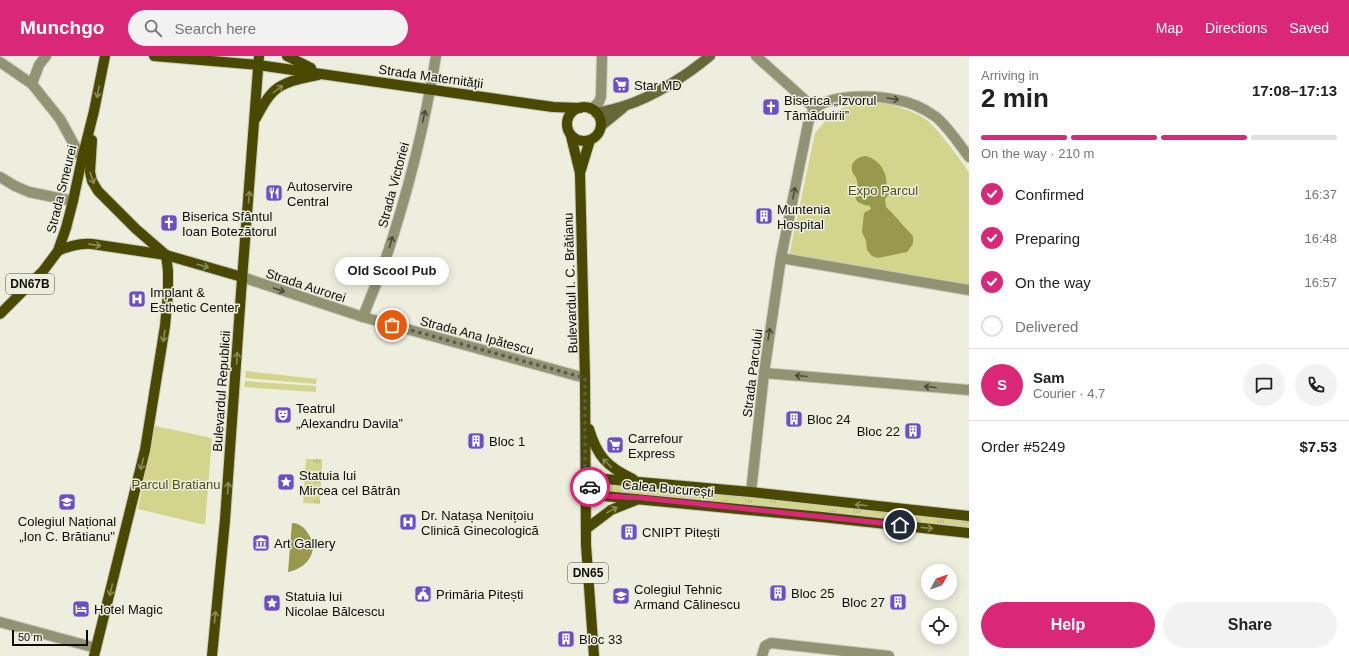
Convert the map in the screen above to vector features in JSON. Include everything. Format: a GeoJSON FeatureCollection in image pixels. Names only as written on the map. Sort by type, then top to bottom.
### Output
{"type":"FeatureCollection","features":[{"type":"Feature","properties":{"kind":"main road","name":"Strada Smeurei"},"geometry":{"type":"LineString","coordinates":[[0,314],[58,251],[74,201],[105,56]]}},
{"type":"Feature","properties":{"kind":"main road","name":"Strada Maternității"},"geometry":{"type":"LineString","coordinates":[[154,56],[259,60],[324,73],[430,90],[553,107],[580,108]]}},
{"type":"Feature","properties":{"kind":"main road"},"geometry":{"type":"LineString","coordinates":[[287,56],[301,64],[324,73]]}},
{"type":"Feature","properties":{"kind":"main road","name":"Bulevardul Republicii"},"geometry":{"type":"LineString","coordinates":[[212,656],[225,520],[259,60]]}},
{"type":"Feature","properties":{"kind":"main road"},"geometry":{"type":"LineString","coordinates":[[255,120],[266,100],[283,84],[324,73]]}},
{"type":"Feature","properties":{"kind":"main road","name":"Bulevardul I. C. Brătianu"},"geometry":{"type":"LineString","coordinates":[[553,107],[562,118],[569,132],[580,173],[586,420],[586,529],[594,656]]}},
{"type":"Feature","properties":{"kind":"main road"},"geometry":{"type":"LineString","coordinates":[[586,107],[594,111],[599,116],[601,126],[599,132],[590,140],[580,141],[569,132],[567,122],[571,113],[580,108],[586,107]]}},
{"type":"Feature","properties":{"kind":"main road"},"geometry":{"type":"LineString","coordinates":[[94,112],[90,159],[92,181],[104,198],[166,255],[168,271],[165,326],[145,450],[95,652]]}},
{"type":"Feature","properties":{"kind":"main road","name":"Bulevardul I. C. Brătianu"},"geometry":{"type":"LineString","coordinates":[[580,173],[590,140]]}},
{"type":"Feature","properties":{"kind":"main road"},"geometry":{"type":"LineString","coordinates":[[58,251],[83,243],[166,255],[242,277]]}},
{"type":"Feature","properties":{"kind":"main road"},"geometry":{"type":"LineString","coordinates":[[586,420],[593,443],[600,456],[609,466],[640,482]]}},
{"type":"Feature","properties":{"kind":"main road","name":"Calea București"},"geometry":{"type":"LineString","coordinates":[[585,484],[605,479],[751,492],[969,516]]}},
{"type":"Feature","properties":{"kind":"main road","name":"Calea București"},"geometry":{"type":"LineString","coordinates":[[585,484],[604,496],[642,498],[969,533]]}},
{"type":"Feature","properties":{"kind":"main road"},"geometry":{"type":"LineString","coordinates":[[586,529],[611,510],[627,502],[642,498]]}},
{"type":"Feature","properties":{"kind":"street"},"geometry":{"type":"LineString","coordinates":[[32,84],[39,64],[46,56]]}},
{"type":"Feature","properties":{"kind":"street","name":"Strada Victoriei"},"geometry":{"type":"LineString","coordinates":[[363,317],[386,259],[406,194],[430,90],[436,56]]}},
{"type":"Feature","properties":{"kind":"street"},"geometry":{"type":"LineString","coordinates":[[594,111],[601,96],[602,56]]}},
{"type":"Feature","properties":{"kind":"street"},"geometry":{"type":"LineString","coordinates":[[601,126],[624,106],[676,81],[710,56]]}},
{"type":"Feature","properties":{"kind":"street"},"geometry":{"type":"LineString","coordinates":[[756,56],[815,109],[833,100],[847,97],[871,97],[897,100],[916,106],[936,118],[950,132],[969,157]]}},
{"type":"Feature","properties":{"kind":"street"},"geometry":{"type":"LineString","coordinates":[[0,62],[32,84],[60,119],[82,159]]}},
{"type":"Feature","properties":{"kind":"street"},"geometry":{"type":"LineString","coordinates":[[594,111],[624,106]]}},
{"type":"Feature","properties":{"kind":"street","name":"Strada Parcului"},"geometry":{"type":"LineString","coordinates":[[751,492],[764,373],[781,258],[808,124],[815,109]]}},
{"type":"Feature","properties":{"kind":"street"},"geometry":{"type":"LineString","coordinates":[[0,177],[29,192],[74,201]]}},
{"type":"Feature","properties":{"kind":"street"},"geometry":{"type":"LineString","coordinates":[[781,258],[969,290]]}},
{"type":"Feature","properties":{"kind":"street","name":"Strada Aurorei"},"geometry":{"type":"LineString","coordinates":[[242,277],[363,317]]}},
{"type":"Feature","properties":{"kind":"street","name":"Strada Ana Ipătescu"},"geometry":{"type":"LineString","coordinates":[[363,317],[585,378]]}},
{"type":"Feature","properties":{"kind":"street"},"geometry":{"type":"LineString","coordinates":[[764,373],[969,390]]}},
{"type":"Feature","properties":{"kind":"street"},"geometry":{"type":"LineString","coordinates":[[0,622],[95,652]]}},
{"type":"Feature","properties":{"kind":"street"},"geometry":{"type":"LineString","coordinates":[[762,656],[765,646],[771,643],[889,656]]}},
{"type":"Feature","properties":{"kind":"green space","name":"Expo Parcul"},"geometry":{"type":"Polygon","coordinates":[[[871,101],[902,108],[924,118],[934,127],[958,156],[969,173],[969,286],[789,256],[815,133],[829,117],[842,108],[871,101]]]}},
{"type":"Feature","properties":{"kind":"green space"},"geometry":{"type":"Polygon","coordinates":[[[246,371],[317,379],[316,384],[245,378],[246,371]]]}},
{"type":"Feature","properties":{"kind":"green space"},"geometry":{"type":"Polygon","coordinates":[[[245,381],[316,386],[316,392],[244,387],[245,381]]]}},
{"type":"Feature","properties":{"kind":"green space","name":"Parcul Bratianu"},"geometry":{"type":"Polygon","coordinates":[[[155,426],[212,438],[205,525],[138,509],[155,426]]]}},
{"type":"Feature","properties":{"kind":"green space"},"geometry":{"type":"Polygon","coordinates":[[[306,459],[322,459],[322,471],[305,471],[306,459]]]}},
{"type":"Feature","properties":{"kind":"green space"},"geometry":{"type":"Polygon","coordinates":[[[305,474],[321,475],[321,487],[304,487],[305,474]]]}},
{"type":"Feature","properties":{"kind":"green space"},"geometry":{"type":"Polygon","coordinates":[[[605,479],[969,516],[969,533],[604,496],[585,484],[605,479]]]}},
{"type":"Feature","properties":{"kind":"green space"},"geometry":{"type":"Polygon","coordinates":[[[304,491],[320,492],[320,504],[303,503],[304,491]]]}},
{"type":"Feature","properties":{"kind":"shaded area"},"geometry":{"type":"Polygon","coordinates":[[[865,156],[876,161],[885,174],[889,194],[885,199],[886,207],[913,236],[913,244],[907,252],[878,258],[872,256],[867,250],[866,241],[862,232],[864,213],[871,209],[870,206],[858,202],[856,199],[857,181],[852,171],[853,162],[860,157],[865,156]]]}},
{"type":"Feature","properties":{"kind":"shaded area"},"geometry":{"type":"Polygon","coordinates":[[[292,523],[298,524],[305,529],[312,542],[313,548],[312,554],[305,564],[288,572],[292,523]]]}},
{"type":"Feature","properties":{"kind":"way so far"},"geometry":{"type":"LineString","coordinates":[[392,325],[585,378],[585,484],[590,487]]}},
{"type":"Feature","properties":{"kind":"place","name":"Star MD"},"geometry":{"type":"Point","coordinates":[621,85]}},
{"type":"Feature","properties":{"kind":"place","name":"Biserica „Izvorul Tămăduirii”"},"geometry":{"type":"Point","coordinates":[771,107]}},
{"type":"Feature","properties":{"kind":"place","name":"Autoservire Central"},"geometry":{"type":"Point","coordinates":[274,193]}},
{"type":"Feature","properties":{"kind":"place","name":"Muntenia Hospital"},"geometry":{"type":"Point","coordinates":[764,216]}},
{"type":"Feature","properties":{"kind":"place","name":"Biserica Sfântul Ioan Botezătorul"},"geometry":{"type":"Point","coordinates":[169,223]}},
{"type":"Feature","properties":{"kind":"place","name":"Implant & Esthetic Center"},"geometry":{"type":"Point","coordinates":[137,299]}},
{"type":"Feature","properties":{"kind":"place","name":"Old Scool Pub"},"geometry":{"type":"Point","coordinates":[392,325]}},
{"type":"Feature","properties":{"kind":"place","name":"Teatrul „Alexandru Davila”"},"geometry":{"type":"Point","coordinates":[283,415]}},
{"type":"Feature","properties":{"kind":"place","name":"Bloc 24"},"geometry":{"type":"Point","coordinates":[794,419]}},
{"type":"Feature","properties":{"kind":"place","name":"Bloc 22"},"geometry":{"type":"Point","coordinates":[913,431]}},
{"type":"Feature","properties":{"kind":"place","name":"Bloc 1"},"geometry":{"type":"Point","coordinates":[476,441]}},
{"type":"Feature","properties":{"kind":"place","name":"Carrefour Express"},"geometry":{"type":"Point","coordinates":[615,445]}},
{"type":"Feature","properties":{"kind":"place","name":"Statuia lui Mircea cel Bătrân"},"geometry":{"type":"Point","coordinates":[286,482]}},
{"type":"Feature","properties":{"kind":"place","name":"Colegiul Național „Ion C. Brătianu\""},"geometry":{"type":"Point","coordinates":[67,502]}},
{"type":"Feature","properties":{"kind":"place","name":"Dr. Natașa Nenițoiu Clinică Ginecologică"},"geometry":{"type":"Point","coordinates":[408,522]}},
{"type":"Feature","properties":{"kind":"place","name":"CNIPT Pitești"},"geometry":{"type":"Point","coordinates":[629,532]}},
{"type":"Feature","properties":{"kind":"place","name":"Art Gallery"},"geometry":{"type":"Point","coordinates":[261,543]}},
{"type":"Feature","properties":{"kind":"place","name":"Bloc 25"},"geometry":{"type":"Point","coordinates":[778,593]}},
{"type":"Feature","properties":{"kind":"place","name":"Primăria Pitești"},"geometry":{"type":"Point","coordinates":[423,594]}},
{"type":"Feature","properties":{"kind":"place","name":"Colegiul Tehnic Armand Călinescu"},"geometry":{"type":"Point","coordinates":[621,596]}},
{"type":"Feature","properties":{"kind":"place","name":"Bloc 27"},"geometry":{"type":"Point","coordinates":[898,602]}},
{"type":"Feature","properties":{"kind":"place","name":"Statuia lui Nicolae Bălcescu"},"geometry":{"type":"Point","coordinates":[272,603]}},
{"type":"Feature","properties":{"kind":"place","name":"Hotel Magic"},"geometry":{"type":"Point","coordinates":[81,609]}},
{"type":"Feature","properties":{"kind":"place","name":"Bloc 33"},"geometry":{"type":"Point","coordinates":[566,639]}},
{"type":"Feature","properties":{"kind":"route"},"geometry":{"type":"LineString","coordinates":[[590,487],[604,496],[642,498],[900,525]]}}]}
